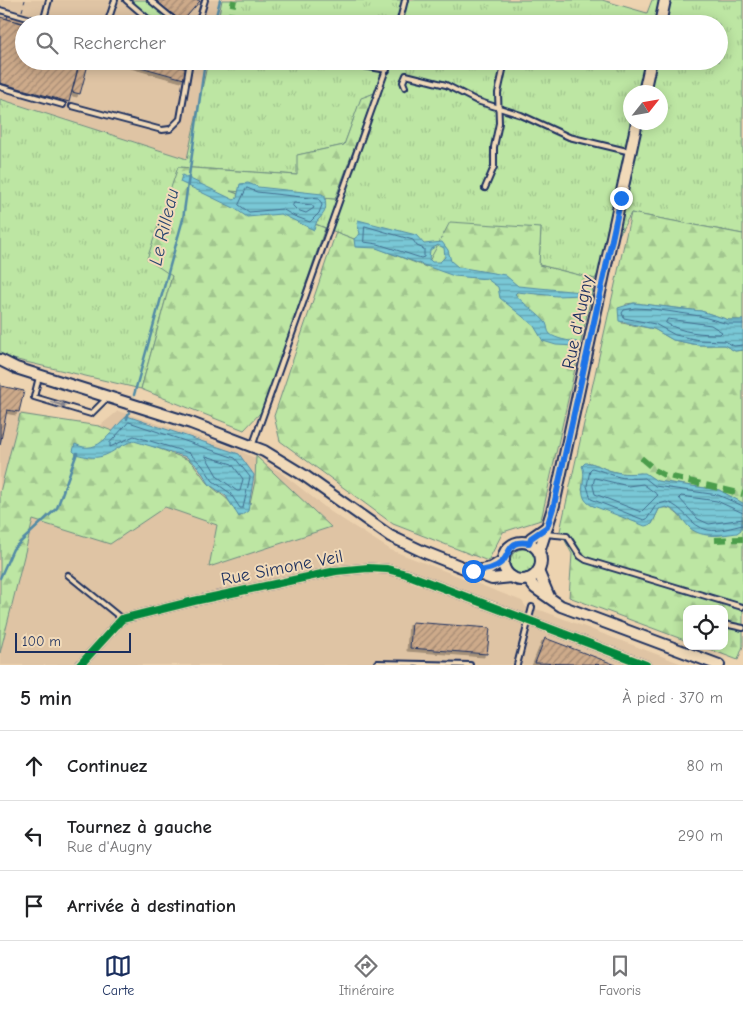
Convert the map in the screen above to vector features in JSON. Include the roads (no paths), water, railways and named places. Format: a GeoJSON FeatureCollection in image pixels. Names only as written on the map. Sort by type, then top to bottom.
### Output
{"type":"FeatureCollection","features":[{"type":"Feature","properties":{"kind":"main road"},"geometry":{"type":"LineString","coordinates":[[662,15],[665,0]]}},
{"type":"Feature","properties":{"kind":"main road"},"geometry":{"type":"LineString","coordinates":[[646,85],[649,70]]}},
{"type":"Feature","properties":{"kind":"main road","name":"Rue d'Augny"},"geometry":{"type":"LineString","coordinates":[[539,552],[554,505],[636,130]]}},
{"type":"Feature","properties":{"kind":"main road"},"geometry":{"type":"LineString","coordinates":[[0,360],[16,368],[191,423],[252,446],[306,476],[390,536],[424,552],[492,579],[512,577],[528,579],[536,588],[561,606],[719,665]]}},
{"type":"Feature","properties":{"kind":"main road"},"geometry":{"type":"LineString","coordinates":[[0,369],[16,368]]}},
{"type":"Feature","properties":{"kind":"main road"},"geometry":{"type":"LineString","coordinates":[[529,543],[531,538],[546,530]]}},
{"type":"Feature","properties":{"kind":"main road"},"geometry":{"type":"LineString","coordinates":[[473,571],[491,568],[504,560],[511,546],[516,543],[529,543],[539,552],[541,562],[538,571],[528,579]]}},
{"type":"Feature","properties":{"kind":"main road"},"geometry":{"type":"LineString","coordinates":[[504,560],[505,569],[512,577]]}},
{"type":"Feature","properties":{"kind":"main road"},"geometry":{"type":"LineString","coordinates":[[538,571],[549,598]]}},
{"type":"Feature","properties":{"kind":"street","name":"Rue Simone Veil"},"geometry":{"type":"LineString","coordinates":[[122,619],[271,584],[336,571],[368,568],[387,569],[406,574],[528,618],[646,665]]}},
{"type":"Feature","properties":{"kind":"street"},"geometry":{"type":"LineString","coordinates":[[80,665],[122,619]]}},
{"type":"Feature","properties":{"kind":"lane"},"geometry":{"type":"LineString","coordinates":[[45,15],[50,0]]}},
{"type":"Feature","properties":{"kind":"lane"},"geometry":{"type":"LineString","coordinates":[[110,15],[115,0]]}},
{"type":"Feature","properties":{"kind":"lane"},"geometry":{"type":"LineString","coordinates":[[126,0],[144,15]]}},
{"type":"Feature","properties":{"kind":"lane"},"geometry":{"type":"LineString","coordinates":[[150,0],[168,15]]}},
{"type":"Feature","properties":{"kind":"lane"},"geometry":{"type":"LineString","coordinates":[[201,15],[205,0]]}},
{"type":"Feature","properties":{"kind":"lane"},"geometry":{"type":"LineString","coordinates":[[401,15],[405,0]]}},
{"type":"Feature","properties":{"kind":"lane"},"geometry":{"type":"LineString","coordinates":[[0,10],[18,15]]}},
{"type":"Feature","properties":{"kind":"lane"},"geometry":{"type":"LineString","coordinates":[[72,106],[167,130],[180,119],[189,70]]}},
{"type":"Feature","properties":{"kind":"lane"},"geometry":{"type":"LineString","coordinates":[[252,446],[387,70]]}},
{"type":"Feature","properties":{"kind":"lane"},"geometry":{"type":"LineString","coordinates":[[485,188],[494,167],[499,80],[502,70]]}},
{"type":"Feature","properties":{"kind":"lane"},"geometry":{"type":"LineString","coordinates":[[405,87],[403,82],[406,74],[446,85],[498,109],[521,115],[569,136],[631,152]]}},
{"type":"Feature","properties":{"kind":"lane"},"geometry":{"type":"LineString","coordinates":[[0,87],[64,105]]}},
{"type":"Feature","properties":{"kind":"lane"},"geometry":{"type":"LineString","coordinates":[[40,375],[34,397],[91,414],[109,396]]}},
{"type":"Feature","properties":{"kind":"lane"},"geometry":{"type":"LineString","coordinates":[[546,530],[567,536],[580,556],[586,560],[742,607]]}},
{"type":"Feature","properties":{"kind":"lane"},"geometry":{"type":"LineString","coordinates":[[68,576],[122,619]]}},
{"type":"Feature","properties":{"kind":"lane"},"geometry":{"type":"LineString","coordinates":[[517,665],[532,607]]}},
{"type":"Feature","properties":{"kind":"lane"},"geometry":{"type":"LineString","coordinates":[[728,625],[743,628]]}},
{"type":"Feature","properties":{"kind":"lane"},"geometry":{"type":"LineString","coordinates":[[377,663],[470,665]]}},
{"type":"Feature","properties":{"kind":"water"},"geometry":{"type":"Polygon","coordinates":[[[182,175],[234,200],[237,198],[240,184],[248,183],[258,187],[322,194],[325,196],[325,209],[317,221],[314,230],[281,214],[247,217],[234,208],[180,182],[182,175]]]}},
{"type":"Feature","properties":{"kind":"water"},"geometry":{"type":"Polygon","coordinates":[[[358,220],[416,235],[424,244],[442,242],[448,250],[451,261],[458,267],[505,275],[518,286],[581,292],[582,295],[557,296],[517,292],[515,294],[544,320],[550,334],[577,342],[576,346],[556,345],[543,341],[534,326],[500,298],[498,287],[487,279],[454,276],[376,248],[355,247],[354,239],[360,234],[358,220]],[[438,245],[430,250],[429,259],[432,262],[440,262],[445,257],[444,248],[438,245]]]}},
{"type":"Feature","properties":{"kind":"water"},"geometry":{"type":"Polygon","coordinates":[[[634,303],[701,311],[729,320],[743,320],[743,350],[735,351],[724,345],[698,345],[673,340],[654,329],[619,321],[618,308],[634,303]]]}},
{"type":"Feature","properties":{"kind":"water"},"geometry":{"type":"Polygon","coordinates":[[[127,416],[239,454],[254,475],[248,511],[239,517],[226,496],[210,485],[199,468],[187,457],[134,441],[99,457],[81,455],[73,451],[75,444],[92,447],[98,444],[127,416]]]}},
{"type":"Feature","properties":{"kind":"water"},"geometry":{"type":"Polygon","coordinates":[[[585,463],[621,473],[645,473],[657,481],[719,490],[743,503],[741,530],[737,533],[719,535],[701,534],[690,528],[677,513],[666,507],[659,509],[652,524],[645,526],[591,505],[586,501],[583,492],[584,476],[582,466],[585,463]]]}},
{"type":"Feature","properties":{"kind":"waterway","name":"Le Rilleau"},"geometry":{"type":"LineString","coordinates":[[216,15],[220,0]]}},
{"type":"Feature","properties":{"kind":"waterway","name":"Le Rilleau"},"geometry":{"type":"LineString","coordinates":[[134,395],[183,219],[204,70]]}},
{"type":"Feature","properties":{"kind":"waterway","name":"Le Rilleau"},"geometry":{"type":"LineString","coordinates":[[127,419],[129,412]]}},
{"type":"Feature","properties":{"kind":"waterway","name":"Le Rilleau"},"geometry":{"type":"LineString","coordinates":[[0,578],[13,549],[57,508],[77,453]]}}]}
